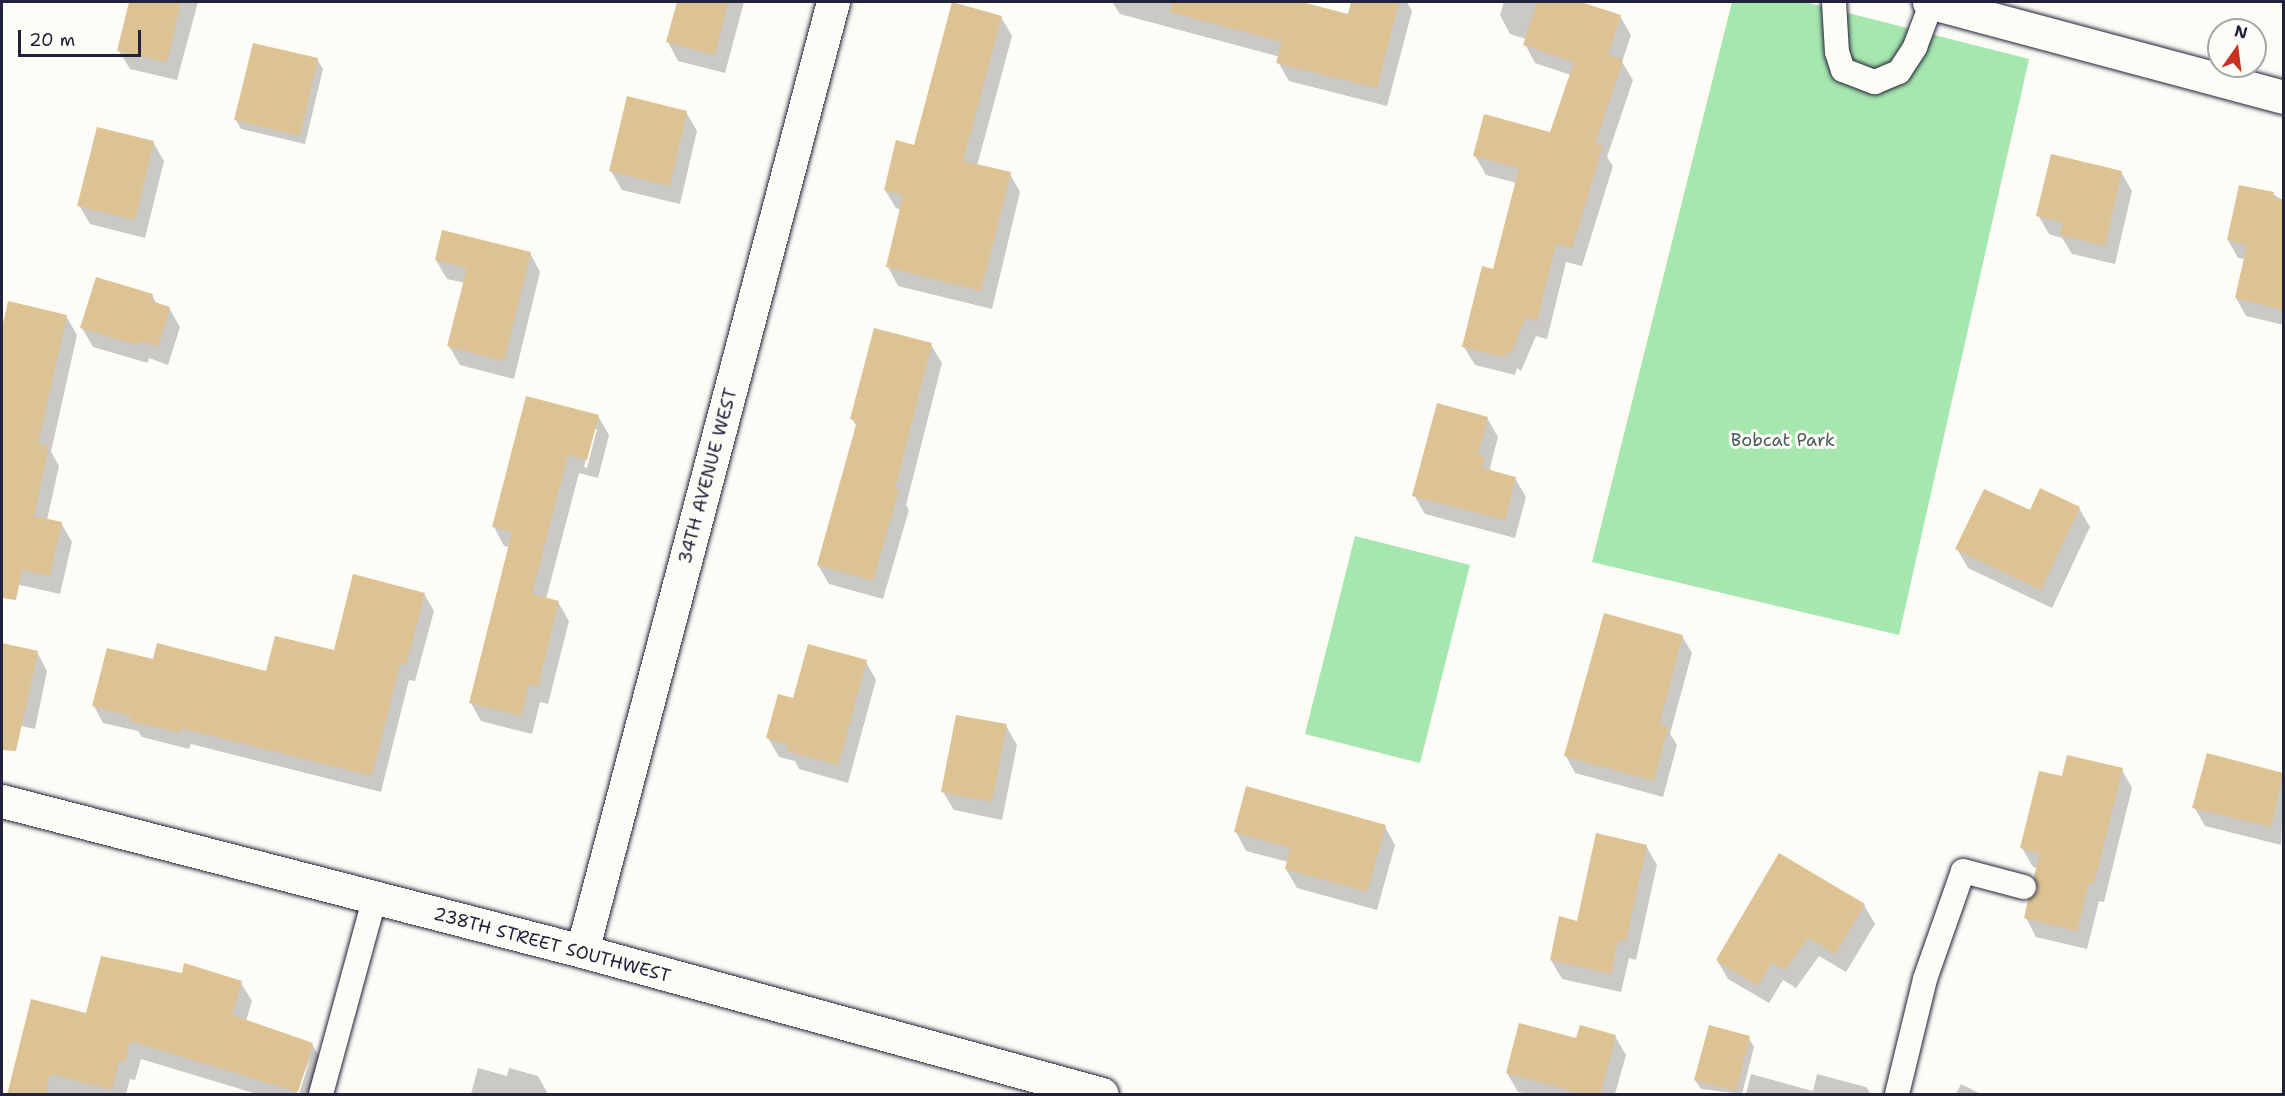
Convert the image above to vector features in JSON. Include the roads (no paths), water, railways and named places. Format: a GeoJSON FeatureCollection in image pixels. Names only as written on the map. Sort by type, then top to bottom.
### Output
{"type":"FeatureCollection","features":[{"type":"Feature","properties":{"kind":"street","name":"34TH AVENUE WEST"},"geometry":{"type":"LineString","coordinates":[[582,951],[833,2]]}},
{"type":"Feature","properties":{"kind":"street"},"geometry":{"type":"LineString","coordinates":[[1930,2],[2283,97]]}},
{"type":"Feature","properties":{"kind":"street","name":"238TH STREET SOUTHWEST"},"geometry":{"type":"LineString","coordinates":[[2,801],[374,900],[582,951],[1102,1095]]}},
{"type":"Feature","properties":{"kind":"lane"},"geometry":{"type":"LineString","coordinates":[[1834,2],[1837,52],[1843,70],[1875,82],[1899,72],[1915,47],[1930,2]]}},
{"type":"Feature","properties":{"kind":"lane"},"geometry":{"type":"LineString","coordinates":[[1897,1095],[1925,979],[1963,872],[2024,887]]}},
{"type":"Feature","properties":{"kind":"lane"},"geometry":{"type":"LineString","coordinates":[[321,1095],[374,900]]}},
{"type":"Feature","properties":{"kind":"park label","name":"Bobcat Park"},"geometry":{"type":"Point","coordinates":[1783,440]}}]}
